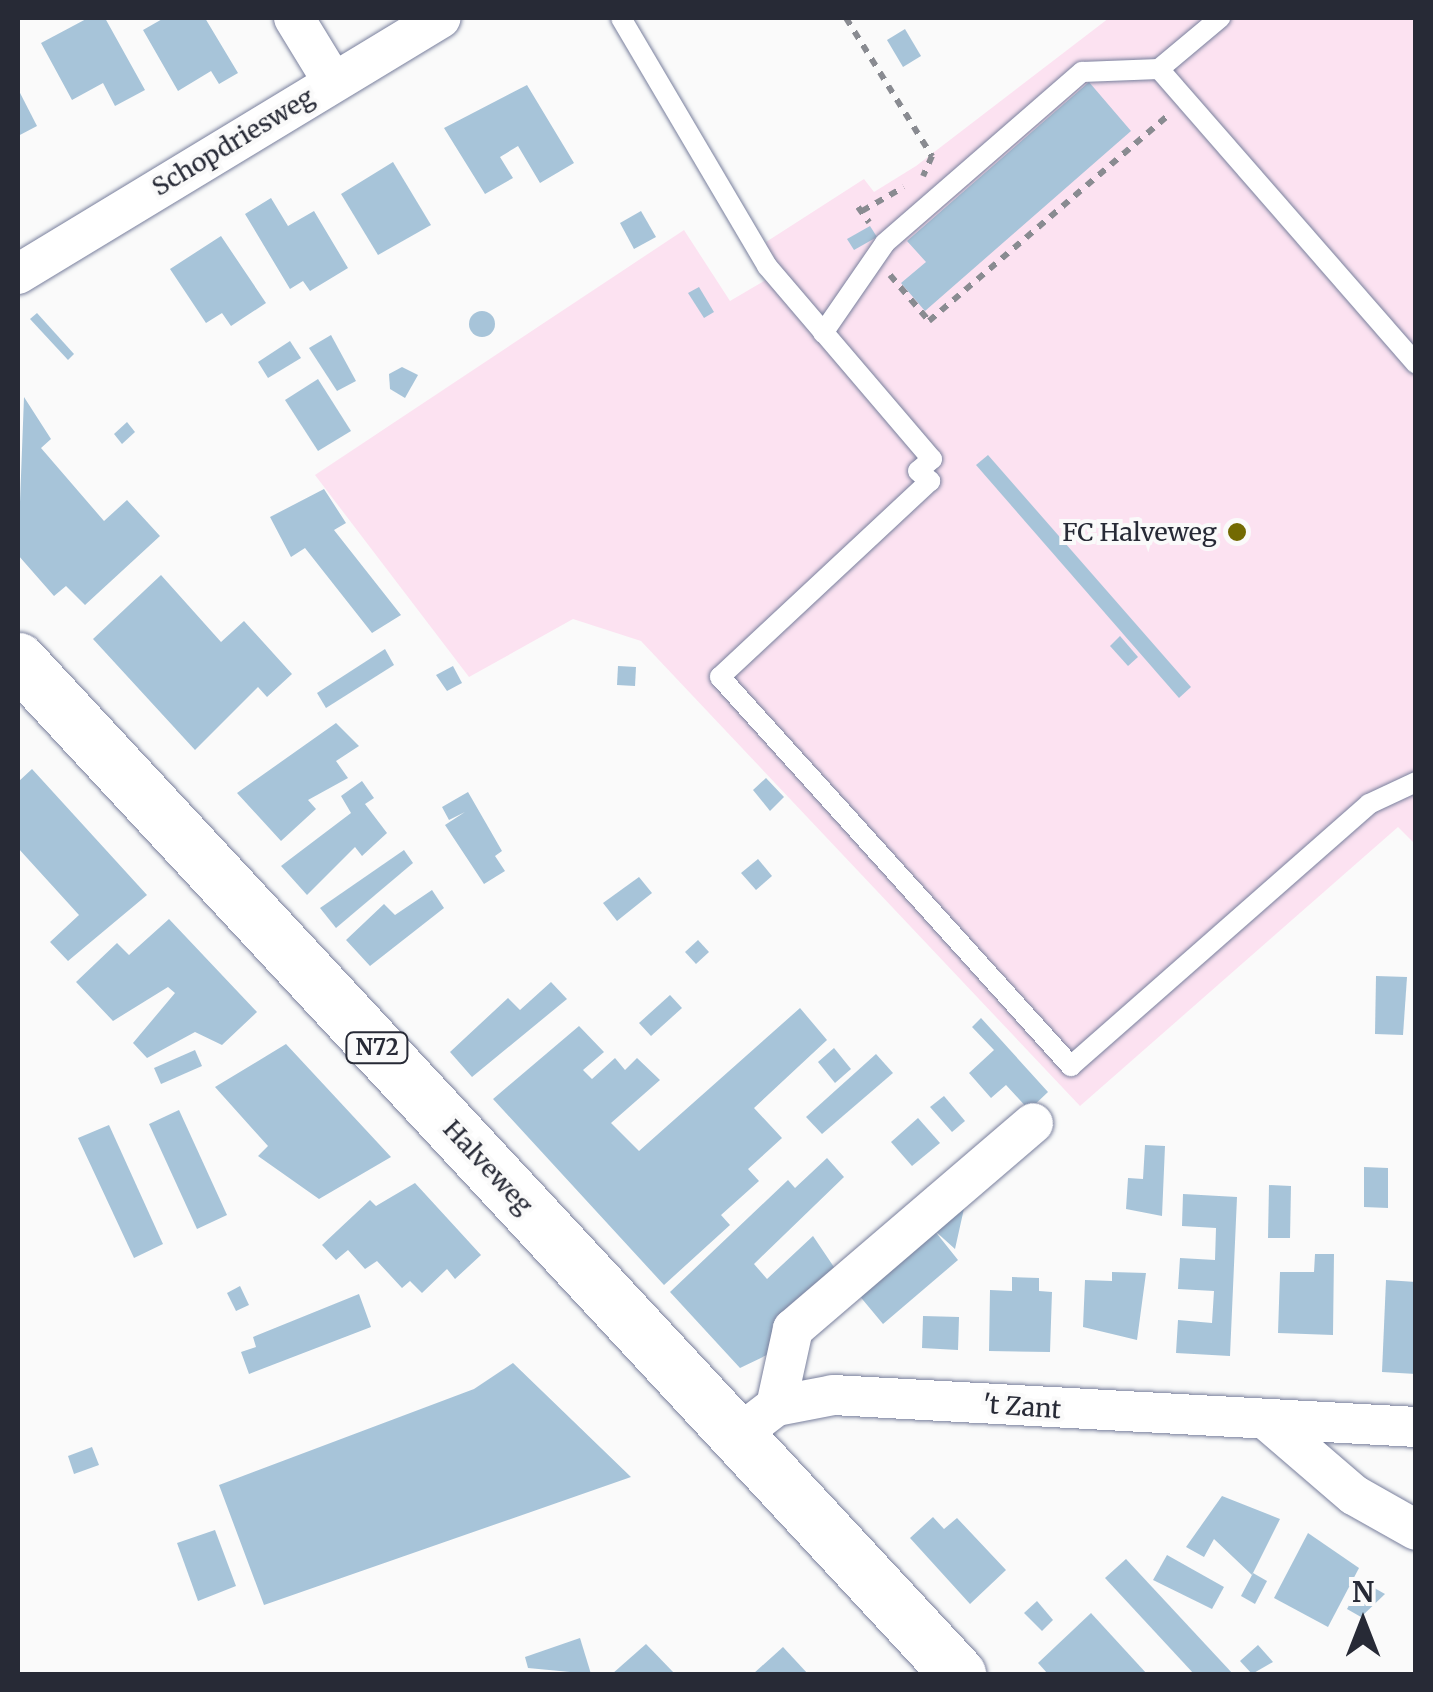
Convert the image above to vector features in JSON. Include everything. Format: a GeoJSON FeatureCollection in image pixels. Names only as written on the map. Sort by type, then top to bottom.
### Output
{"type":"FeatureCollection","features":[{"type":"Feature","properties":{"kind":"main road","name":"Halveweg"},"geometry":{"type":"LineString","coordinates":[[18,660],[756,1421],[958,1674]]}},
{"type":"Feature","properties":{"kind":"street"},"geometry":{"type":"LineString","coordinates":[[294,18],[333,82]]}},
{"type":"Feature","properties":{"kind":"street","name":"Schopdriesweg"},"geometry":{"type":"LineString","coordinates":[[20,271],[441,18]]}},
{"type":"Feature","properties":{"kind":"street"},"geometry":{"type":"LineString","coordinates":[[756,1421],[793,1330],[1033,1124]]}},
{"type":"Feature","properties":{"kind":"street","name":"'t Zant"},"geometry":{"type":"LineString","coordinates":[[756,1421],[833,1395],[1269,1422],[1416,1427]]}},
{"type":"Feature","properties":{"kind":"street"},"geometry":{"type":"LineString","coordinates":[[1269,1422],[1354,1496],[1416,1530]]}},
{"type":"Feature","properties":{"kind":"lane"},"geometry":{"type":"LineString","coordinates":[[621,18],[768,266],[932,459],[918,470],[930,482],[720,677],[1071,1066],[1336,832],[1416,782]]}},
{"type":"Feature","properties":{"kind":"lane"},"geometry":{"type":"LineString","coordinates":[[823,333],[876,259],[1082,72],[1159,69],[1220,18]]}},
{"type":"Feature","properties":{"kind":"lane"},"geometry":{"type":"LineString","coordinates":[[1159,69],[1416,364]]}},
{"type":"Feature","properties":{"kind":"path"},"geometry":{"type":"LineString","coordinates":[[846,18],[932,156],[925,175],[858,207]]}},
{"type":"Feature","properties":{"kind":"path"},"geometry":{"type":"LineString","coordinates":[[876,259],[928,321],[1186,100]]}},
{"type":"Feature","properties":{"kind":"shaded area"},"geometry":{"type":"Polygon","coordinates":[[[1109,18],[1415,18],[1415,844],[1398,827],[1080,1106],[641,641],[573,619],[469,677],[315,475],[684,230],[730,301],[771,277],[766,242],[864,179],[874,192],[916,166],[1109,18]]]}},
{"type":"Feature","properties":{"kind":"building"},"geometry":{"type":"Polygon","coordinates":[[[88,18],[105,18],[145,90],[115,106],[103,83],[72,100],[41,43],[88,18]]]}},
{"type":"Feature","properties":{"kind":"building"},"geometry":{"type":"Polygon","coordinates":[[[164,18],[205,18],[238,73],[219,84],[211,71],[178,91],[143,30],[164,18]]]}},
{"type":"Feature","properties":{"kind":"building"},"geometry":{"type":"Polygon","coordinates":[[[905,29],[921,56],[903,67],[887,40],[905,29]]]}},
{"type":"Feature","properties":{"kind":"building"},"geometry":{"type":"Polygon","coordinates":[[[1089,82],[1131,131],[925,311],[901,283],[926,262],[907,241],[1089,82]]]}},
{"type":"Feature","properties":{"kind":"building"},"geometry":{"type":"Polygon","coordinates":[[[527,85],[574,163],[540,183],[518,146],[500,157],[513,178],[485,194],[444,128],[527,85]]]}},
{"type":"Feature","properties":{"kind":"building"},"geometry":{"type":"Polygon","coordinates":[[[18,89],[37,126],[18,136],[18,89]]]}},
{"type":"Feature","properties":{"kind":"building"},"geometry":{"type":"Polygon","coordinates":[[[393,162],[431,225],[378,255],[341,194],[393,162]]]}},
{"type":"Feature","properties":{"kind":"building"},"geometry":{"type":"Polygon","coordinates":[[[271,198],[288,226],[314,211],[348,268],[310,291],[303,281],[290,289],[245,214],[271,198]]]}},
{"type":"Feature","properties":{"kind":"building"},"geometry":{"type":"Polygon","coordinates":[[[641,211],[656,237],[634,249],[620,223],[641,211]]]}},
{"type":"Feature","properties":{"kind":"building"},"geometry":{"type":"Polygon","coordinates":[[[870,226],[877,237],[854,250],[847,239],[870,226]]]}},
{"type":"Feature","properties":{"kind":"building"},"geometry":{"type":"Polygon","coordinates":[[[221,236],[266,303],[231,326],[222,313],[206,323],[170,269],[221,236]]]}},
{"type":"Feature","properties":{"kind":"building"},"geometry":{"type":"Polygon","coordinates":[[[699,287],[714,312],[704,318],[688,293],[699,287]]]}},
{"type":"Feature","properties":{"kind":"building"},"geometry":{"type":"Polygon","coordinates":[[[482,311],[491,315],[495,324],[491,333],[482,337],[473,333],[469,324],[473,315],[482,311]]]}},
{"type":"Feature","properties":{"kind":"building"},"geometry":{"type":"Polygon","coordinates":[[[37,313],[74,354],[68,360],[30,319],[37,313]]]}},
{"type":"Feature","properties":{"kind":"building"},"geometry":{"type":"Polygon","coordinates":[[[331,335],[356,381],[337,391],[309,348],[331,335]]]}},
{"type":"Feature","properties":{"kind":"building"},"geometry":{"type":"Polygon","coordinates":[[[290,341],[301,358],[268,378],[258,362],[290,341]]]}},
{"type":"Feature","properties":{"kind":"building"},"geometry":{"type":"Polygon","coordinates":[[[402,367],[418,375],[405,398],[390,389],[389,374],[402,367]]]}},
{"type":"Feature","properties":{"kind":"building"},"geometry":{"type":"Polygon","coordinates":[[[318,379],[351,431],[318,451],[285,400],[318,379]]]}},
{"type":"Feature","properties":{"kind":"building"},"geometry":{"type":"Polygon","coordinates":[[[24,397],[51,439],[41,448],[104,521],[127,500],[160,536],[85,605],[66,586],[54,596],[18,555],[24,397]]]}},
{"type":"Feature","properties":{"kind":"building"},"geometry":{"type":"Polygon","coordinates":[[[127,422],[135,432],[122,444],[114,434],[127,422]]]}},
{"type":"Feature","properties":{"kind":"building"},"geometry":{"type":"Polygon","coordinates":[[[988,455],[1191,687],[1179,698],[976,465],[988,455]]]}},
{"type":"Feature","properties":{"kind":"building"},"geometry":{"type":"Polygon","coordinates":[[[324,489],[346,523],[334,530],[401,615],[372,633],[305,548],[291,557],[270,517],[324,489]]]}},
{"type":"Feature","properties":{"kind":"building"},"geometry":{"type":"Polygon","coordinates":[[[161,575],[221,642],[244,621],[292,674],[267,697],[258,687],[195,750],[93,639],[161,575]]]}},
{"type":"Feature","properties":{"kind":"building"},"geometry":{"type":"Polygon","coordinates":[[[1120,636],[1138,657],[1128,666],[1110,646],[1120,636]]]}},
{"type":"Feature","properties":{"kind":"building"},"geometry":{"type":"Polygon","coordinates":[[[385,649],[394,665],[326,708],[317,693],[385,649]]]}},
{"type":"Feature","properties":{"kind":"building"},"geometry":{"type":"Polygon","coordinates":[[[453,666],[462,683],[447,691],[436,675],[453,666]]]}},
{"type":"Feature","properties":{"kind":"building"},"geometry":{"type":"Polygon","coordinates":[[[618,666],[636,667],[635,686],[617,685],[618,666]]]}},
{"type":"Feature","properties":{"kind":"building"},"geometry":{"type":"Polygon","coordinates":[[[336,723],[359,746],[336,761],[348,778],[308,800],[316,809],[281,841],[237,793],[336,723]]]}},
{"type":"Feature","properties":{"kind":"building"},"geometry":{"type":"Polygon","coordinates":[[[32,769],[147,895],[68,961],[50,942],[79,915],[18,848],[18,782],[32,769]]]}},
{"type":"Feature","properties":{"kind":"building"},"geometry":{"type":"Polygon","coordinates":[[[766,778],[784,797],[770,811],[753,790],[766,778]]]}},
{"type":"Feature","properties":{"kind":"building"},"geometry":{"type":"Polygon","coordinates":[[[362,781],[374,798],[365,804],[387,833],[362,856],[355,847],[307,895],[281,866],[351,813],[341,796],[362,781]]]}},
{"type":"Feature","properties":{"kind":"building"},"geometry":{"type":"Polygon","coordinates":[[[468,792],[502,851],[495,856],[505,871],[484,884],[445,825],[465,812],[449,820],[442,807],[468,792]]]}},
{"type":"Feature","properties":{"kind":"building"},"geometry":{"type":"Polygon","coordinates":[[[404,850],[413,863],[336,928],[320,908],[404,850]]]}},
{"type":"Feature","properties":{"kind":"building"},"geometry":{"type":"Polygon","coordinates":[[[758,859],[772,876],[756,890],[741,873],[758,859]]]}},
{"type":"Feature","properties":{"kind":"building"},"geometry":{"type":"Polygon","coordinates":[[[639,877],[652,893],[617,921],[603,903],[639,877]]]}},
{"type":"Feature","properties":{"kind":"building"},"geometry":{"type":"Polygon","coordinates":[[[432,890],[444,908],[370,966],[346,940],[384,904],[395,915],[432,890]]]}},
{"type":"Feature","properties":{"kind":"building"},"geometry":{"type":"Polygon","coordinates":[[[169,919],[257,1012],[222,1045],[195,1032],[147,1058],[133,1043],[175,993],[168,987],[113,1021],[76,982],[117,943],[129,955],[169,919]]]}},
{"type":"Feature","properties":{"kind":"building"},"geometry":{"type":"Polygon","coordinates":[[[698,940],[709,952],[696,964],[685,952],[698,940]]]}},
{"type":"Feature","properties":{"kind":"building"},"geometry":{"type":"Polygon","coordinates":[[[1376,976],[1407,977],[1403,1035],[1375,1034],[1376,976]]]}},
{"type":"Feature","properties":{"kind":"building"},"geometry":{"type":"Polygon","coordinates":[[[551,982],[567,999],[472,1077],[450,1052],[508,998],[520,1010],[551,982]]]}},
{"type":"Feature","properties":{"kind":"building"},"geometry":{"type":"Polygon","coordinates":[[[670,995],[682,1008],[651,1036],[639,1023],[670,995]]]}},
{"type":"Feature","properties":{"kind":"building"},"geometry":{"type":"Polygon","coordinates":[[[800,1008],[827,1040],[754,1108],[782,1138],[748,1169],[759,1181],[721,1215],[730,1225],[664,1285],[493,1099],[579,1026],[604,1052],[583,1070],[592,1079],[615,1058],[625,1070],[637,1058],[660,1080],[611,1123],[639,1151],[800,1008]]]}},
{"type":"Feature","properties":{"kind":"building"},"geometry":{"type":"Polygon","coordinates":[[[981,1018],[1048,1092],[1029,1110],[1006,1085],[991,1098],[969,1073],[994,1050],[972,1027],[981,1018]]]}},
{"type":"Feature","properties":{"kind":"building"},"geometry":{"type":"Polygon","coordinates":[[[286,1044],[391,1157],[319,1199],[258,1156],[268,1146],[215,1087],[286,1044]]]}},
{"type":"Feature","properties":{"kind":"building"},"geometry":{"type":"Polygon","coordinates":[[[834,1048],[851,1069],[835,1083],[818,1062],[834,1048]]]}},
{"type":"Feature","properties":{"kind":"building"},"geometry":{"type":"Polygon","coordinates":[[[195,1050],[202,1066],[161,1084],[154,1068],[195,1050]]]}},
{"type":"Feature","properties":{"kind":"building"},"geometry":{"type":"Polygon","coordinates":[[[876,1054],[893,1073],[822,1134],[806,1117],[876,1054]]]}},
{"type":"Feature","properties":{"kind":"building"},"geometry":{"type":"Polygon","coordinates":[[[944,1096],[965,1121],[952,1132],[930,1107],[944,1096]]]}},
{"type":"Feature","properties":{"kind":"building"},"geometry":{"type":"Polygon","coordinates":[[[179,1110],[227,1215],[197,1229],[149,1124],[179,1110]]]}},
{"type":"Feature","properties":{"kind":"building"},"geometry":{"type":"Polygon","coordinates":[[[918,1118],[940,1143],[912,1166],[891,1142],[918,1118]]]}},
{"type":"Feature","properties":{"kind":"building"},"geometry":{"type":"Polygon","coordinates":[[[109,1125],[163,1244],[134,1258],[78,1138],[109,1125]]]}},
{"type":"Feature","properties":{"kind":"building"},"geometry":{"type":"Polygon","coordinates":[[[1145,1145],[1165,1146],[1162,1216],[1126,1209],[1128,1178],[1143,1179],[1145,1145]]]}},
{"type":"Feature","properties":{"kind":"building"},"geometry":{"type":"Polygon","coordinates":[[[827,1158],[844,1177],[754,1264],[767,1279],[813,1236],[838,1273],[771,1353],[740,1368],[670,1292],[788,1180],[795,1188],[827,1158]]]}},
{"type":"Feature","properties":{"kind":"building"},"geometry":{"type":"Polygon","coordinates":[[[1364,1167],[1388,1168],[1388,1208],[1364,1207],[1364,1167]]]}},
{"type":"Feature","properties":{"kind":"building"},"geometry":{"type":"Polygon","coordinates":[[[415,1183],[481,1255],[455,1279],[447,1269],[422,1293],[410,1281],[402,1288],[377,1261],[365,1269],[348,1250],[336,1260],[322,1245],[370,1200],[376,1206],[415,1183]]]}},
{"type":"Feature","properties":{"kind":"building"},"geometry":{"type":"Polygon","coordinates":[[[1269,1185],[1291,1186],[1290,1238],[1268,1238],[1269,1185]]]}},
{"type":"Feature","properties":{"kind":"building"},"geometry":{"type":"Polygon","coordinates":[[[1183,1194],[1237,1197],[1230,1356],[1176,1353],[1178,1320],[1212,1323],[1214,1291],[1178,1289],[1180,1258],[1215,1260],[1216,1228],[1182,1226],[1183,1194]]]}},
{"type":"Feature","properties":{"kind":"building"},"geometry":{"type":"Polygon","coordinates":[[[965,1204],[955,1249],[934,1230],[958,1260],[883,1324],[853,1288],[965,1204]]]}},
{"type":"Feature","properties":{"kind":"building"},"geometry":{"type":"Polygon","coordinates":[[[1315,1254],[1334,1254],[1333,1335],[1278,1333],[1280,1272],[1314,1272],[1315,1254]]]}},
{"type":"Feature","properties":{"kind":"building"},"geometry":{"type":"Polygon","coordinates":[[[1112,1272],[1146,1273],[1137,1340],[1083,1327],[1085,1280],[1112,1281],[1112,1272]]]}},
{"type":"Feature","properties":{"kind":"building"},"geometry":{"type":"Polygon","coordinates":[[[1012,1277],[1039,1278],[1039,1291],[1052,1292],[1050,1352],[989,1351],[990,1290],[1012,1291],[1012,1277]]]}},
{"type":"Feature","properties":{"kind":"building"},"geometry":{"type":"Polygon","coordinates":[[[1386,1280],[1416,1282],[1416,1374],[1382,1372],[1386,1280]]]}},
{"type":"Feature","properties":{"kind":"building"},"geometry":{"type":"Polygon","coordinates":[[[240,1286],[249,1305],[236,1311],[227,1293],[240,1286]]]}},
{"type":"Feature","properties":{"kind":"building"},"geometry":{"type":"Polygon","coordinates":[[[359,1294],[371,1327],[249,1374],[241,1352],[256,1347],[253,1337],[359,1294]]]}},
{"type":"Feature","properties":{"kind":"building"},"geometry":{"type":"Polygon","coordinates":[[[923,1316],[959,1317],[958,1350],[922,1348],[923,1316]]]}},
{"type":"Feature","properties":{"kind":"building"},"geometry":{"type":"Polygon","coordinates":[[[513,1363],[631,1477],[264,1605],[219,1485],[474,1389],[513,1363]]]}},
{"type":"Feature","properties":{"kind":"building"},"geometry":{"type":"Polygon","coordinates":[[[92,1447],[99,1465],[74,1474],[68,1456],[92,1447]]]}},
{"type":"Feature","properties":{"kind":"building"},"geometry":{"type":"Polygon","coordinates":[[[1222,1496],[1280,1519],[1252,1575],[1214,1539],[1204,1557],[1186,1547],[1222,1496]]]}},
{"type":"Feature","properties":{"kind":"building"},"geometry":{"type":"Polygon","coordinates":[[[933,1517],[944,1529],[957,1518],[1006,1570],[970,1604],[910,1538],[933,1517]]]}},
{"type":"Feature","properties":{"kind":"building"},"geometry":{"type":"Polygon","coordinates":[[[215,1530],[236,1586],[198,1601],[177,1543],[215,1530]]]}},
{"type":"Feature","properties":{"kind":"building"},"geometry":{"type":"Polygon","coordinates":[[[1308,1533],[1359,1568],[1328,1627],[1274,1598],[1308,1533]]]}},
{"type":"Feature","properties":{"kind":"building"},"geometry":{"type":"Polygon","coordinates":[[[1167,1555],[1224,1587],[1212,1609],[1153,1580],[1167,1555]]]}},
{"type":"Feature","properties":{"kind":"building"},"geometry":{"type":"Polygon","coordinates":[[[1126,1559],[1233,1674],[1194,1674],[1105,1578],[1126,1559]]]}},
{"type":"Feature","properties":{"kind":"building"},"geometry":{"type":"Polygon","coordinates":[[[1253,1573],[1267,1581],[1255,1604],[1241,1596],[1253,1573]]]}},
{"type":"Feature","properties":{"kind":"building"},"geometry":{"type":"Polygon","coordinates":[[[1362,1581],[1385,1594],[1361,1617],[1347,1609],[1362,1581]]]}},
{"type":"Feature","properties":{"kind":"building"},"geometry":{"type":"Polygon","coordinates":[[[1037,1601],[1053,1620],[1042,1631],[1024,1613],[1037,1601]]]}},
{"type":"Feature","properties":{"kind":"building"},"geometry":{"type":"Polygon","coordinates":[[[1091,1613],[1147,1674],[1048,1674],[1038,1663],[1091,1613]]]}},
{"type":"Feature","properties":{"kind":"building"},"geometry":{"type":"Polygon","coordinates":[[[580,1638],[591,1674],[528,1668],[525,1657],[580,1638]]]}},
{"type":"Feature","properties":{"kind":"building"},"geometry":{"type":"Polygon","coordinates":[[[646,1644],[675,1674],[612,1674],[646,1644]]]}},
{"type":"Feature","properties":{"kind":"building"},"geometry":{"type":"Polygon","coordinates":[[[1258,1645],[1273,1662],[1252,1674],[1240,1661],[1258,1645]]]}},
{"type":"Feature","properties":{"kind":"building"},"geometry":{"type":"Polygon","coordinates":[[[783,1647],[808,1674],[753,1674],[783,1647]]]}},
{"type":"Feature","properties":{"kind":"place","name":"FC Halveweg"},"geometry":{"type":"Point","coordinates":[1237,532]}}]}
